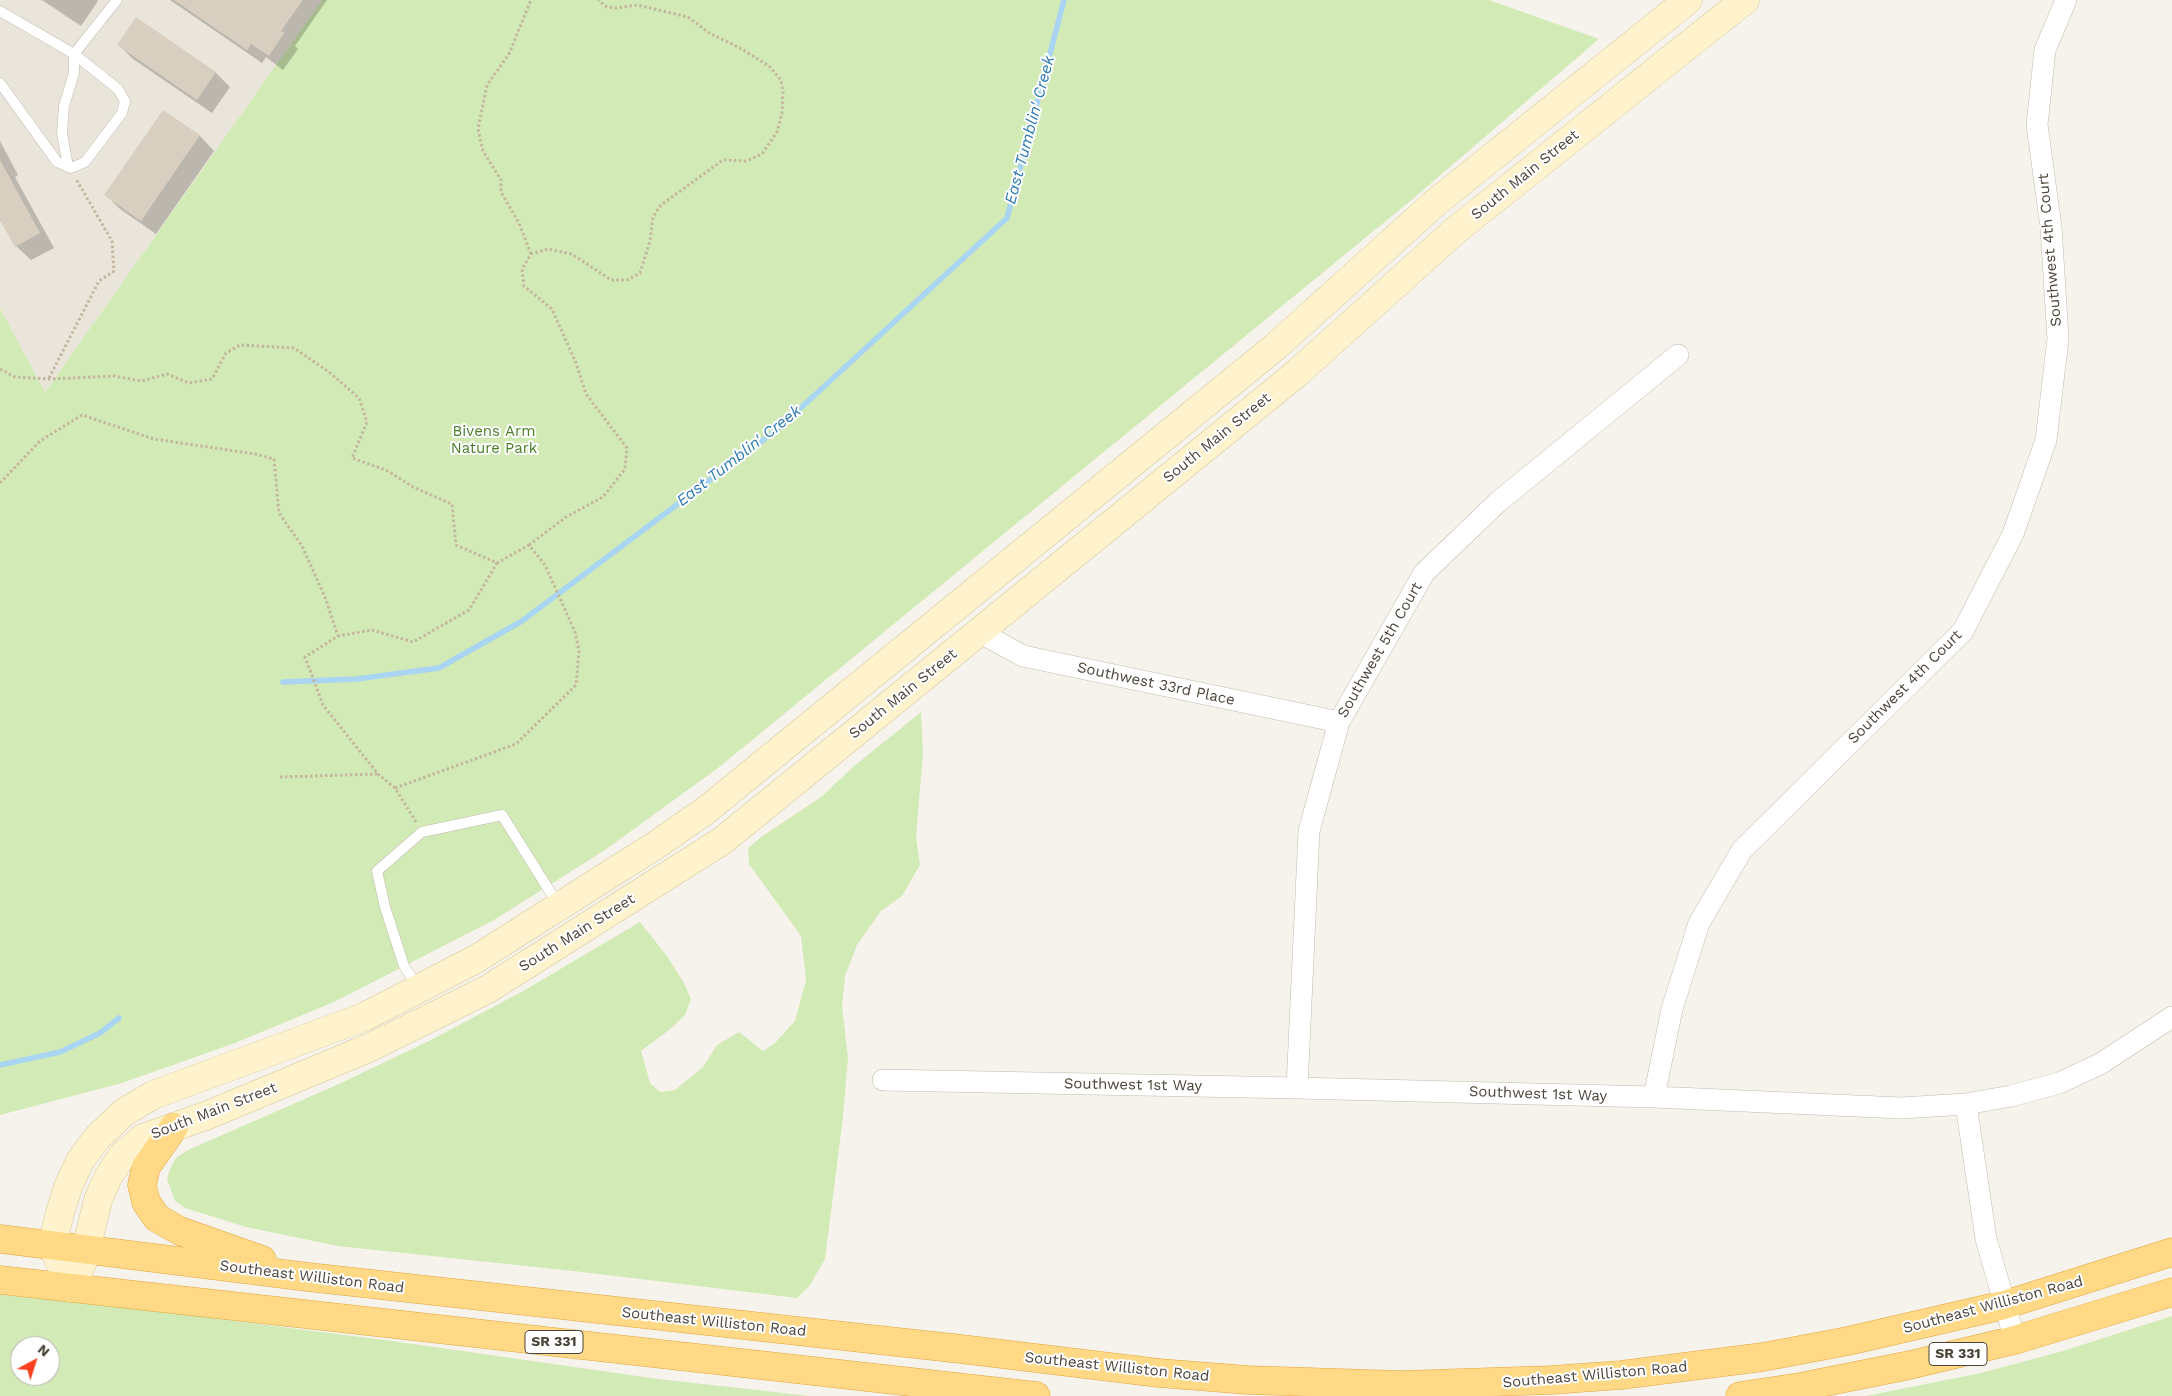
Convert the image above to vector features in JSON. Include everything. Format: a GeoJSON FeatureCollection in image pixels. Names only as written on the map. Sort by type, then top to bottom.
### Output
{"type":"FeatureCollection","features":[{"type":"Feature","properties":{"kind":"highway"},"geometry":{"type":"LineString","coordinates":[[174,1127],[146,1168],[142,1185],[146,1202],[157,1218],[180,1230],[308,1277]]}},
{"type":"Feature","properties":{"kind":"highway","name":"SR 331"},"geometry":{"type":"LineString","coordinates":[[0,1240],[52,1245]]}},
{"type":"Feature","properties":{"kind":"highway","name":"Southeast Williston Road"},"geometry":{"type":"LineString","coordinates":[[52,1245],[308,1277],[961,1349],[1159,1373],[1266,1381],[1401,1385],[1551,1380],[1630,1374],[1763,1357],[1848,1341],[2004,1305],[2172,1252]]}},
{"type":"Feature","properties":{"kind":"highway","name":"SR 331"},"geometry":{"type":"LineString","coordinates":[[0,1280],[958,1392],[1036,1396]]}},
{"type":"Feature","properties":{"kind":"highway","name":"SR 331"},"geometry":{"type":"LineString","coordinates":[[1740,1396],[1800,1387],[1910,1365],[2015,1340],[2172,1292]]}},
{"type":"Feature","properties":{"kind":"highway"},"geometry":{"type":"LineString","coordinates":[[958,1392],[961,1349]]}},
{"type":"Feature","properties":{"kind":"main road","name":"South Main Street"},"geometry":{"type":"LineString","coordinates":[[52,1245],[68,1187],[80,1161],[97,1138],[123,1113],[153,1095],[364,1017],[476,959],[560,907],[705,812],[1275,347],[1435,203],[1688,0]]}},
{"type":"Feature","properties":{"kind":"main road","name":"South Main Street"},"geometry":{"type":"LineString","coordinates":[[71,1288],[88,1250],[89,1237],[98,1200],[108,1177],[122,1156],[143,1138],[371,1047],[456,1006],[488,989],[722,841],[1296,374],[1456,230],[1740,2]]}},
{"type":"Feature","properties":{"kind":"main road"},"geometry":{"type":"LineString","coordinates":[[957,606],[979,632]]}},
{"type":"Feature","properties":{"kind":"main road"},"geometry":{"type":"LineString","coordinates":[[656,845],[676,871]]}},
{"type":"Feature","properties":{"kind":"main road"},"geometry":{"type":"LineString","coordinates":[[419,987],[456,1006]]}},
{"type":"Feature","properties":{"kind":"main road"},"geometry":{"type":"LineString","coordinates":[[52,1245],[71,1288]]}},
{"type":"Feature","properties":{"kind":"street","name":"Southwest 4th Court"},"geometry":{"type":"LineString","coordinates":[[1654,1098],[1672,1009],[1699,922],[1742,850],[1963,631],[2013,534],[2046,440],[2058,339],[2051,227],[2037,125],[2045,50],[2066,0]]}},
{"type":"Feature","properties":{"kind":"street","name":"Southwest 5th Court"},"geometry":{"type":"LineString","coordinates":[[1297,1088],[1309,831],[1339,722],[1424,573],[1498,502],[1678,355]]}},
{"type":"Feature","properties":{"kind":"street","name":"Southwest 33rd Place"},"geometry":{"type":"LineString","coordinates":[[979,632],[1023,656],[1339,722]]}},
{"type":"Feature","properties":{"kind":"street","name":"Southwest 1st Way"},"geometry":{"type":"LineString","coordinates":[[883,1080],[1297,1088],[1654,1098],[1901,1108],[1966,1104],[2011,1096],[2059,1083],[2100,1064],[2172,1017]]}},
{"type":"Feature","properties":{"kind":"street"},"geometry":{"type":"LineString","coordinates":[[1966,1104],[1986,1239],[2015,1340]]}},
{"type":"Feature","properties":{"kind":"lane"},"geometry":{"type":"LineString","coordinates":[[68,167],[62,133],[64,106],[74,73],[74,54],[117,0]]}},
{"type":"Feature","properties":{"kind":"lane"},"geometry":{"type":"LineString","coordinates":[[0,11],[74,54],[118,89],[125,101],[122,113],[85,162],[68,167],[57,162],[0,83]]}},
{"type":"Feature","properties":{"kind":"lane"},"geometry":{"type":"LineString","coordinates":[[419,987],[404,966],[385,907],[377,872],[422,832],[502,815],[560,907]]}},
{"type":"Feature","properties":{"kind":"path"},"geometry":{"type":"LineString","coordinates":[[531,0],[509,54],[487,85],[480,111],[478,129],[483,151],[501,180],[502,192],[519,223],[531,254]]}},
{"type":"Feature","properties":{"kind":"path"},"geometry":{"type":"LineString","coordinates":[[422,832],[395,788],[378,774],[323,705],[305,657],[338,636],[372,630],[413,642],[469,610],[497,563],[529,545],[566,517],[602,497],[625,468],[627,448],[586,394],[576,363],[552,308],[524,286],[522,269],[531,254],[548,249],[572,254],[611,280],[627,280],[640,273],[650,242],[653,217],[661,205],[723,160],[746,161],[762,154],[777,132],[782,113],[783,92],[781,80],[769,66],[740,48],[709,33],[688,17],[637,5],[607,8],[598,0]]}},
{"type":"Feature","properties":{"kind":"path"},"geometry":{"type":"LineString","coordinates":[[49,379],[99,281],[114,272],[112,241],[68,167]]}},
{"type":"Feature","properties":{"kind":"path"},"geometry":{"type":"LineString","coordinates":[[0,369],[16,377],[49,379],[114,376],[141,381],[167,374],[189,383],[212,379],[226,353],[240,345],[294,348],[330,372],[359,398],[367,422],[352,458],[388,471],[413,488],[452,504],[456,545],[497,563]]}},
{"type":"Feature","properties":{"kind":"path"},"geometry":{"type":"LineString","coordinates":[[0,483],[40,442],[82,415],[154,439],[255,454],[274,459],[278,513],[302,546],[325,597],[338,636]]}},
{"type":"Feature","properties":{"kind":"path"},"geometry":{"type":"LineString","coordinates":[[395,788],[516,744],[576,685],[579,651],[575,632],[545,565],[529,545]]}},
{"type":"Feature","properties":{"kind":"path"},"geometry":{"type":"LineString","coordinates":[[280,777],[378,774]]}},
{"type":"Feature","properties":{"kind":"shaded area"},"geometry":{"type":"Polygon","coordinates":[[[0,0],[322,0],[45,392],[0,308],[0,0]]]}},
{"type":"Feature","properties":{"kind":"green space","name":"Bivens Arm Nature Park"},"geometry":{"type":"Polygon","coordinates":[[[322,0],[1489,0],[1599,39],[1409,202],[718,768],[605,850],[494,920],[334,1002],[235,1043],[122,1083],[0,1115],[0,308],[45,392],[322,0]]]}},
{"type":"Feature","properties":{"kind":"green space"},"geometry":{"type":"Polygon","coordinates":[[[921,712],[923,754],[916,837],[920,865],[902,896],[881,911],[857,945],[845,976],[842,1007],[848,1057],[843,1117],[825,1259],[810,1285],[797,1298],[582,1272],[338,1246],[246,1227],[185,1208],[175,1201],[167,1179],[176,1158],[188,1150],[339,1084],[431,1040],[525,990],[640,922],[667,956],[684,983],[691,999],[685,1015],[641,1051],[650,1083],[660,1092],[675,1090],[703,1067],[717,1045],[739,1032],[763,1051],[774,1044],[795,1021],[806,980],[801,936],[749,864],[748,848],[761,837],[821,797],[853,767],[921,712]]]}},
{"type":"Feature","properties":{"kind":"green space"},"geometry":{"type":"Polygon","coordinates":[[[0,1295],[71,1300],[392,1341],[658,1379],[810,1396],[0,1396],[0,1295]]]}},
{"type":"Feature","properties":{"kind":"green space"},"geometry":{"type":"Polygon","coordinates":[[[2172,1316],[2172,1396],[1866,1396],[1981,1373],[2063,1351],[2172,1316]]]}},
{"type":"Feature","properties":{"kind":"building"},"geometry":{"type":"Polygon","coordinates":[[[174,0],[303,0],[281,31],[284,33],[269,56],[251,44],[247,50],[174,0]]]}},
{"type":"Feature","properties":{"kind":"building"},"geometry":{"type":"Polygon","coordinates":[[[136,17],[216,72],[197,100],[117,45],[136,17]]]}},
{"type":"Feature","properties":{"kind":"building"},"geometry":{"type":"Polygon","coordinates":[[[163,110],[200,135],[141,221],[104,195],[163,110]]]}},
{"type":"Feature","properties":{"kind":"building"},"geometry":{"type":"Polygon","coordinates":[[[0,160],[40,233],[15,247],[0,220],[0,160]]]}},
{"type":"Feature","properties":{"kind":"waterway","name":"East Tumblin' Creek"},"geometry":{"type":"LineString","coordinates":[[283,682],[356,679],[439,668],[522,621],[779,428],[1007,218],[1064,0]]}},
{"type":"Feature","properties":{"kind":"waterway","name":"East Tumblin' Creek"},"geometry":{"type":"LineString","coordinates":[[0,1065],[60,1052],[100,1033],[119,1018]]}}]}
